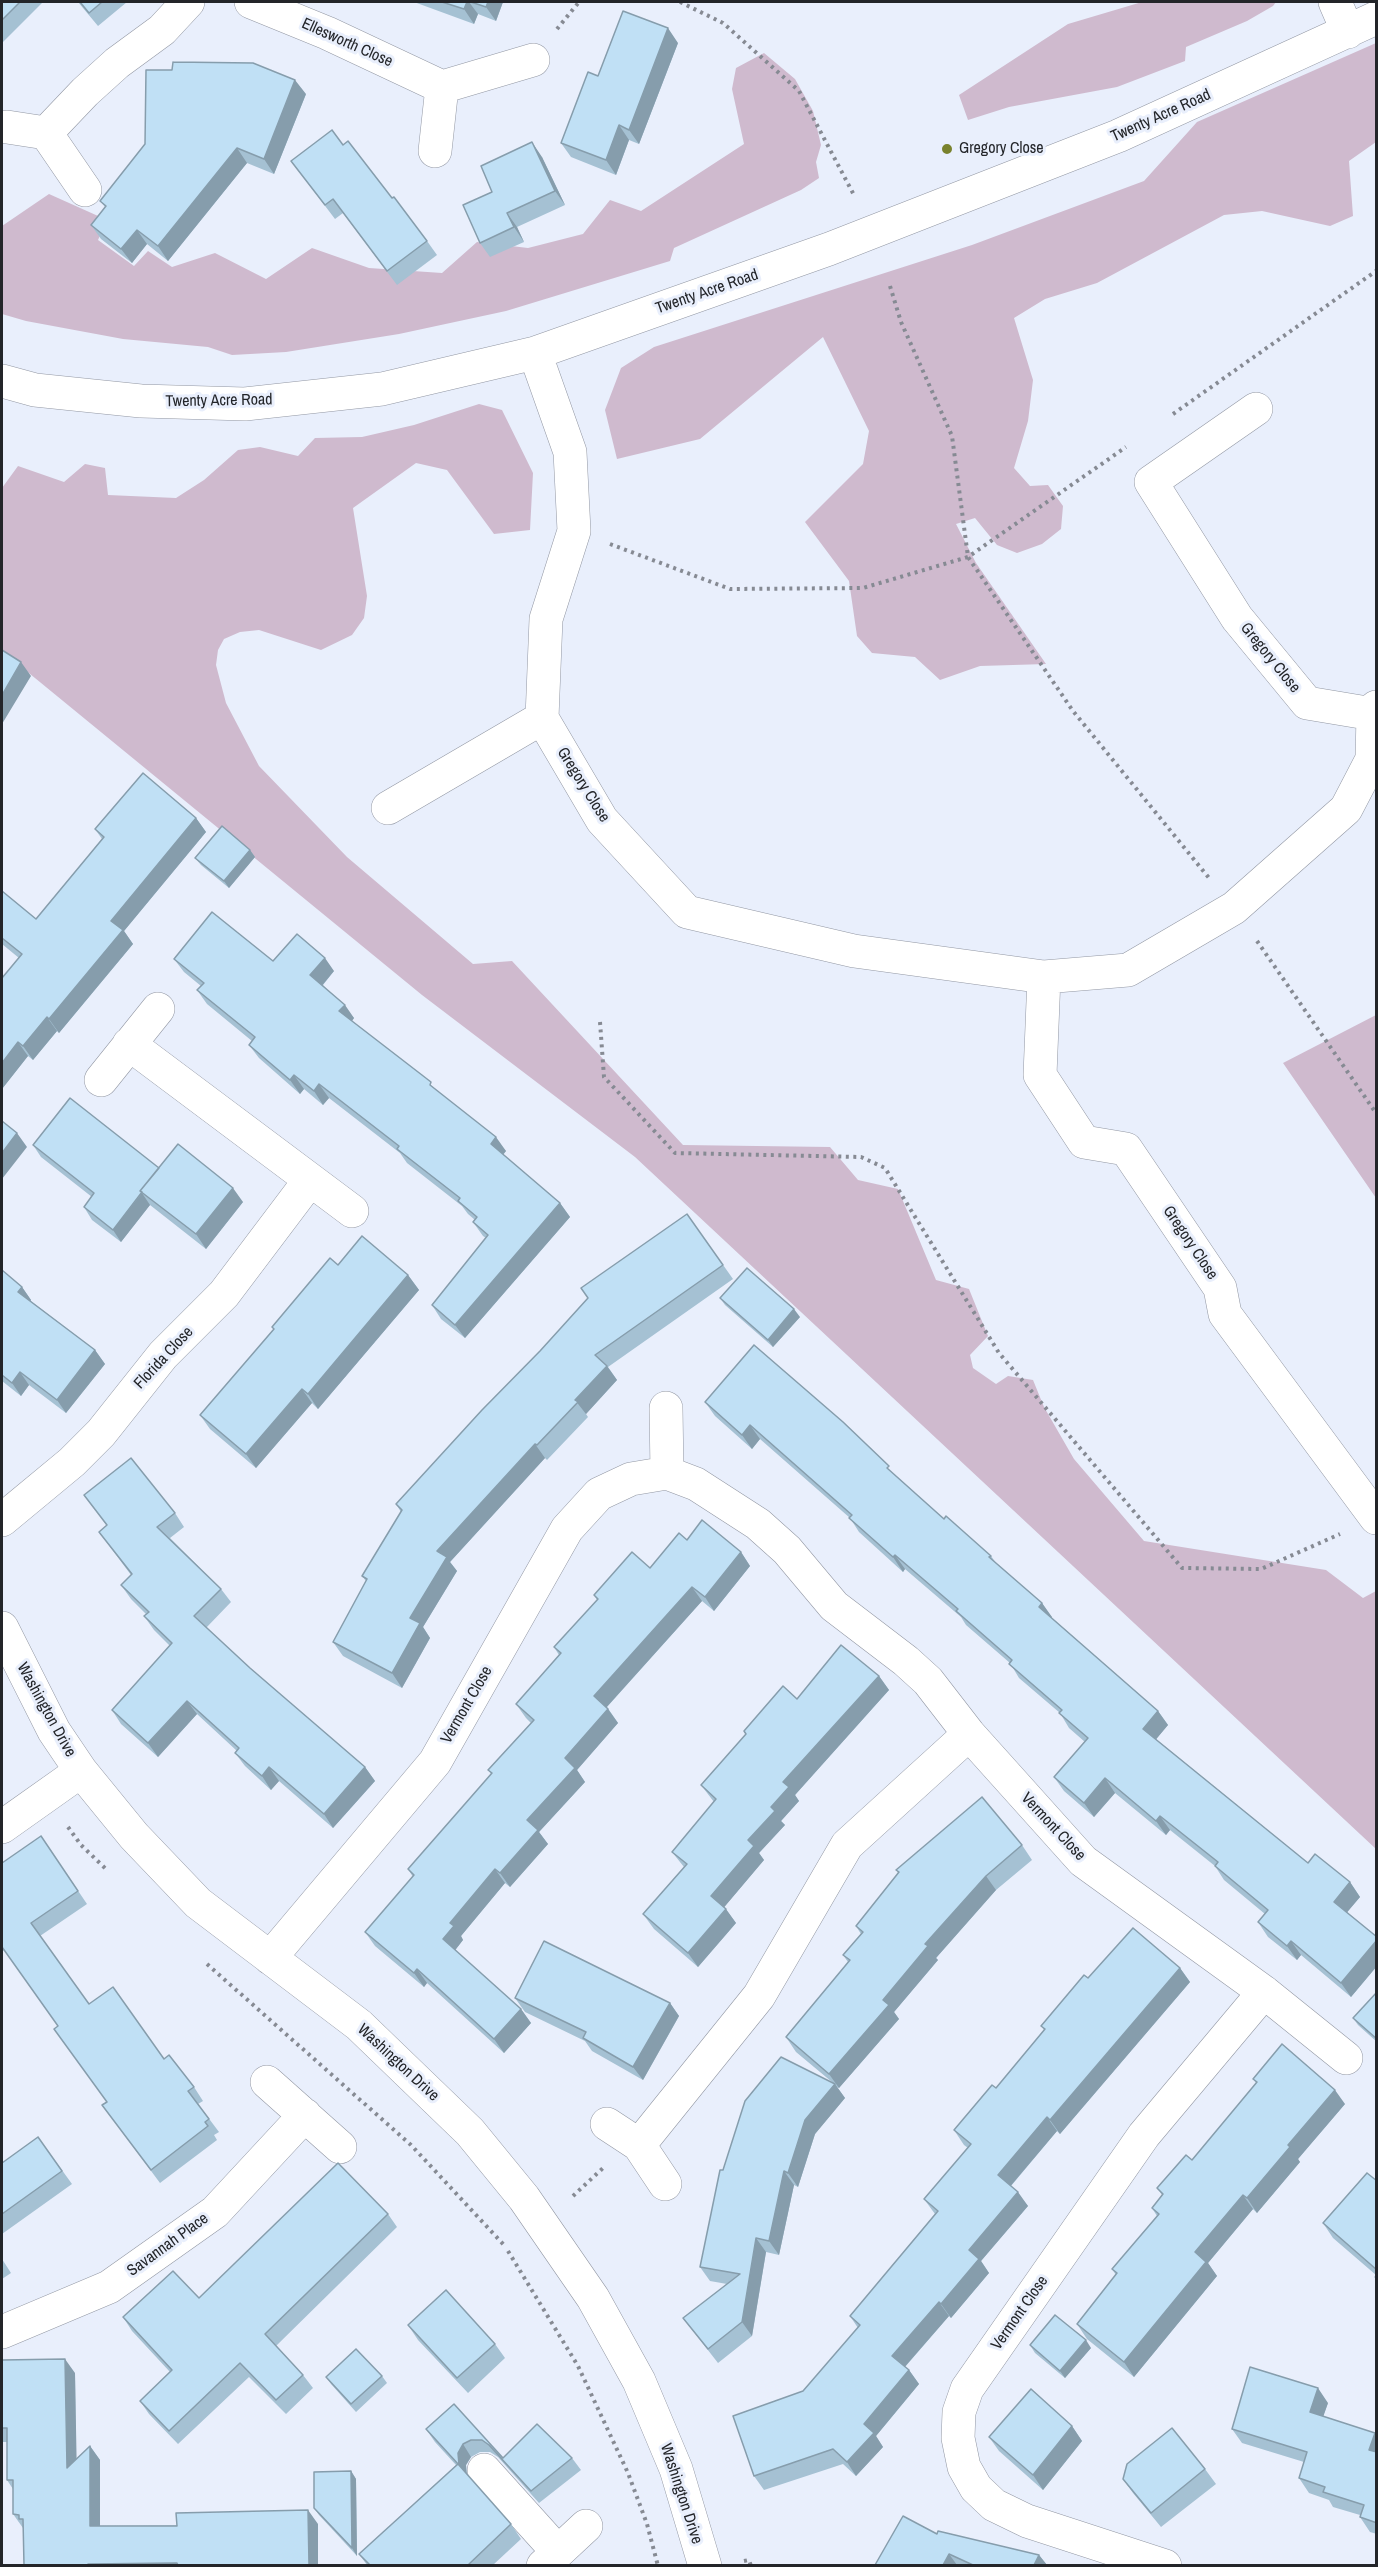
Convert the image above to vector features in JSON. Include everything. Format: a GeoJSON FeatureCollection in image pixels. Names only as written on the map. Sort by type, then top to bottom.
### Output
{"type":"FeatureCollection","features":[{"type":"Feature","properties":{"kind":"street"},"geometry":{"type":"LineString","coordinates":[[46,133],[85,92],[117,63],[162,30],[188,2]]}},
{"type":"Feature","properties":{"kind":"street","name":"Ellesworth Close"},"geometry":{"type":"LineString","coordinates":[[251,2],[327,33],[441,87]]}},
{"type":"Feature","properties":{"kind":"street"},"geometry":{"type":"LineString","coordinates":[[1335,2],[1348,32]]}},
{"type":"Feature","properties":{"kind":"street","name":"Twenty Acre Road"},"geometry":{"type":"LineString","coordinates":[[2,381],[35,390],[141,401],[245,404],[382,389],[535,353],[829,249],[1118,136],[1377,18]]}},
{"type":"Feature","properties":{"kind":"street"},"geometry":{"type":"LineString","coordinates":[[435,151],[441,87],[533,60]]}},
{"type":"Feature","properties":{"kind":"street"},"geometry":{"type":"LineString","coordinates":[[7,127],[46,133],[85,190]]}},
{"type":"Feature","properties":{"kind":"street"},"geometry":{"type":"LineString","coordinates":[[388,808],[542,718],[546,619],[574,531],[570,452],[535,353]]}},
{"type":"Feature","properties":{"kind":"street","name":"Gregory Close"},"geometry":{"type":"LineString","coordinates":[[542,718],[602,820],[687,912],[854,951],[1044,977],[1128,970],[1234,908],[1346,809],[1374,760],[1375,710],[1307,703],[1237,618],[1151,482],[1256,409]]}},
{"type":"Feature","properties":{"kind":"street","name":"Gregory Close"},"geometry":{"type":"LineString","coordinates":[[1044,977],[1040,1074],[1084,1142],[1125,1149],[1220,1288],[1225,1314],[1377,1518]]}},
{"type":"Feature","properties":{"kind":"street"},"geometry":{"type":"LineString","coordinates":[[101,1080],[158,1009]]}},
{"type":"Feature","properties":{"kind":"street"},"geometry":{"type":"LineString","coordinates":[[129,1044],[352,1211]]}},
{"type":"Feature","properties":{"kind":"street","name":"Florida Close"},"geometry":{"type":"LineString","coordinates":[[2,1520],[72,1462],[101,1433],[163,1355],[224,1294],[310,1180]]}},
{"type":"Feature","properties":{"kind":"street"},"geometry":{"type":"LineString","coordinates":[[666,1408],[667,1473]]}},
{"type":"Feature","properties":{"kind":"street","name":"Vermont Close"},"geometry":{"type":"LineString","coordinates":[[270,1958],[435,1762],[567,1529],[599,1494],[631,1479],[667,1473],[696,1484],[758,1524],[787,1550],[834,1606],[906,1661],[928,1681],[969,1734],[1083,1861],[1264,1992],[1346,2058]]}},
{"type":"Feature","properties":{"kind":"street","name":"Washington Drive"},"geometry":{"type":"LineString","coordinates":[[2,1628],[54,1731],[81,1771],[134,1836],[198,1903],[359,2025],[470,2132],[524,2198],[593,2298],[639,2381],[676,2469],[705,2565]]}},
{"type":"Feature","properties":{"kind":"street"},"geometry":{"type":"LineString","coordinates":[[639,2145],[759,1996],[847,1845],[969,1734]]}},
{"type":"Feature","properties":{"kind":"street"},"geometry":{"type":"LineString","coordinates":[[2,1827],[81,1771]]}},
{"type":"Feature","properties":{"kind":"street","name":"Vermont Close"},"geometry":{"type":"LineString","coordinates":[[1165,2565],[1027,2521],[994,2505],[976,2488],[964,2467],[958,2438],[960,2412],[967,2388],[1144,2135],[1264,1992]]}},
{"type":"Feature","properties":{"kind":"street"},"geometry":{"type":"LineString","coordinates":[[267,2082],[340,2147]]}},
{"type":"Feature","properties":{"kind":"street","name":"Savannah Place"},"geometry":{"type":"LineString","coordinates":[[2,2332],[110,2287],[214,2212],[305,2115]]}},
{"type":"Feature","properties":{"kind":"street"},"geometry":{"type":"LineString","coordinates":[[607,2124],[639,2145],[665,2184]]}},
{"type":"Feature","properties":{"kind":"street"},"geometry":{"type":"LineString","coordinates":[[484,2470],[550,2559],[586,2526]]}},
{"type":"Feature","properties":{"kind":"path"},"geometry":{"type":"LineString","coordinates":[[680,2],[723,23],[799,91],[856,201]]}},
{"type":"Feature","properties":{"kind":"path"},"geometry":{"type":"LineString","coordinates":[[1169,417],[1377,271]]}},
{"type":"Feature","properties":{"kind":"path"},"geometry":{"type":"LineString","coordinates":[[890,286],[901,322],[952,436],[968,557],[1073,711],[1234,908],[1377,1113]]}},
{"type":"Feature","properties":{"kind":"path"},"geometry":{"type":"LineString","coordinates":[[574,531],[730,589],[863,588],[968,557],[1132,443]]}},
{"type":"Feature","properties":{"kind":"path"},"geometry":{"type":"LineString","coordinates":[[600,1022],[604,1077],[675,1153],[861,1157],[885,1168],[999,1353],[1182,1568],[1261,1569],[1377,1518]]}},
{"type":"Feature","properties":{"kind":"path"},"geometry":{"type":"LineString","coordinates":[[81,1845],[115,1877]]}},
{"type":"Feature","properties":{"kind":"path"},"geometry":{"type":"LineString","coordinates":[[199,1956],[411,2145],[504,2245],[578,2366],[628,2473],[647,2524],[658,2565]]}},
{"type":"Feature","properties":{"kind":"path"},"geometry":{"type":"LineString","coordinates":[[749,2560],[751,2565]]}},
{"type":"Feature","properties":{"kind":"shaded area"},"geometry":{"type":"Polygon","coordinates":[[[1142,2],[1276,2],[1247,21],[1186,47],[1185,61],[1117,87],[1009,107],[968,120],[959,95],[1068,24],[1142,2]]]}},
{"type":"Feature","properties":{"kind":"shaded area"},"geometry":{"type":"Polygon","coordinates":[[[1376,43],[1376,142],[1349,161],[1353,216],[1330,226],[1262,211],[1224,215],[1097,283],[1045,299],[1014,318],[1033,380],[1028,421],[1014,468],[1030,486],[1048,485],[1063,506],[1061,529],[1042,544],[1017,553],[997,545],[975,518],[956,524],[976,563],[1046,664],[980,666],[940,680],[915,657],[872,653],[857,636],[849,581],[805,522],[863,464],[869,431],[823,337],[700,439],[617,459],[605,410],[621,368],[654,347],[972,245],[1144,181],[1197,122],[1376,43]]]}},
{"type":"Feature","properties":{"kind":"shaded area"},"geometry":{"type":"Polygon","coordinates":[[[764,53],[795,79],[813,111],[821,145],[816,162],[819,178],[801,190],[674,248],[670,261],[506,311],[399,334],[286,352],[232,355],[208,347],[123,339],[26,321],[2,314],[2,226],[49,194],[107,220],[98,240],[134,266],[148,251],[172,267],[215,253],[266,279],[312,248],[369,268],[442,273],[477,242],[528,248],[583,234],[610,200],[641,211],[744,144],[732,89],[736,68],[764,53]]]}},
{"type":"Feature","properties":{"kind":"shaded area"},"geometry":{"type":"Polygon","coordinates":[[[479,404],[502,410],[533,473],[530,530],[494,534],[447,470],[416,463],[353,508],[367,596],[364,618],[352,635],[321,650],[259,630],[240,632],[224,639],[218,650],[216,665],[226,703],[259,766],[347,857],[473,964],[512,961],[683,1145],[830,1147],[858,1180],[898,1189],[936,1280],[969,1289],[988,1336],[970,1355],[973,1368],[996,1384],[1008,1376],[1033,1380],[1044,1407],[1074,1459],[1144,1541],[1326,1570],[1363,1598],[1376,1591],[1376,1849],[635,1157],[422,995],[2,651],[2,488],[18,466],[64,482],[85,464],[105,468],[108,495],[176,498],[204,480],[238,450],[260,447],[298,456],[315,438],[362,437],[414,425],[479,404]]]}},
{"type":"Feature","properties":{"kind":"shaded area"},"geometry":{"type":"Polygon","coordinates":[[[1376,1015],[1376,1198],[1283,1063],[1376,1015]]]}},
{"type":"Feature","properties":{"kind":"building"},"geometry":{"type":"Polygon","coordinates":[[[2,2],[20,2],[2,20],[2,2]]]}},
{"type":"Feature","properties":{"kind":"building"},"geometry":{"type":"Polygon","coordinates":[[[80,2],[102,2],[89,13],[80,2]]]}},
{"type":"Feature","properties":{"kind":"building"},"geometry":{"type":"Polygon","coordinates":[[[442,2],[467,2],[464,9],[442,2]]]}},
{"type":"Feature","properties":{"kind":"building"},"geometry":{"type":"Polygon","coordinates":[[[471,2],[488,2],[486,7],[471,2]]]}},
{"type":"Feature","properties":{"kind":"building"},"geometry":{"type":"Polygon","coordinates":[[[623,11],[668,28],[629,130],[619,125],[606,160],[561,143],[588,72],[598,76],[623,11]]]}},
{"type":"Feature","properties":{"kind":"building"},"geometry":{"type":"Polygon","coordinates":[[[173,62],[253,63],[295,80],[264,159],[237,148],[158,246],[137,230],[121,249],[91,225],[106,206],[100,201],[145,144],[146,70],[172,70],[173,62]]]}},
{"type":"Feature","properties":{"kind":"building"},"geometry":{"type":"Polygon","coordinates":[[[332,130],[343,145],[348,141],[427,241],[387,271],[333,199],[325,205],[291,161],[332,130]]]}},
{"type":"Feature","properties":{"kind":"building"},"geometry":{"type":"Polygon","coordinates":[[[532,142],[555,191],[507,213],[514,227],[480,243],[463,205],[492,192],[481,166],[532,142]]]}},
{"type":"Feature","properties":{"kind":"building"},"geometry":{"type":"Polygon","coordinates":[[[2,650],[21,662],[2,695],[2,650]]]}},
{"type":"Feature","properties":{"kind":"building"},"geometry":{"type":"Polygon","coordinates":[[[143,773],[196,818],[111,921],[123,930],[49,1019],[47,1017],[23,1046],[18,1042],[2,1063],[2,978],[22,954],[2,938],[2,891],[36,919],[104,837],[95,829],[143,773]]]}},
{"type":"Feature","properties":{"kind":"building"},"geometry":{"type":"Polygon","coordinates":[[[222,826],[250,850],[224,881],[195,858],[222,826]]]}},
{"type":"Feature","properties":{"kind":"building"},"geometry":{"type":"Polygon","coordinates":[[[212,912],[273,961],[297,934],[325,958],[310,975],[345,1005],[339,1011],[431,1082],[430,1085],[496,1137],[491,1144],[560,1203],[455,1325],[432,1305],[488,1235],[473,1222],[477,1217],[458,1201],[460,1198],[397,1149],[399,1146],[319,1084],[314,1091],[294,1075],[290,1080],[249,1045],[255,1037],[197,990],[204,983],[174,959],[212,912]]]}},
{"type":"Feature","properties":{"kind":"building"},"geometry":{"type":"Polygon","coordinates":[[[70,1098],[159,1168],[113,1230],[84,1207],[94,1193],[33,1145],[70,1098]]]}},
{"type":"Feature","properties":{"kind":"building"},"geometry":{"type":"Polygon","coordinates":[[[2,1121],[17,1133],[2,1153],[2,1121]]]}},
{"type":"Feature","properties":{"kind":"building"},"geometry":{"type":"Polygon","coordinates":[[[178,1144],[233,1188],[196,1234],[140,1191],[178,1144]]]}},
{"type":"Feature","properties":{"kind":"building"},"geometry":{"type":"Polygon","coordinates":[[[687,1214],[723,1265],[595,1355],[607,1366],[575,1400],[578,1402],[537,1445],[535,1444],[437,1551],[447,1557],[410,1618],[420,1623],[392,1673],[333,1642],[367,1579],[362,1576],[402,1510],[396,1504],[588,1298],[581,1288],[687,1214]]]}},
{"type":"Feature","properties":{"kind":"building"},"geometry":{"type":"Polygon","coordinates":[[[362,1236],[408,1275],[308,1394],[302,1389],[246,1454],[200,1415],[274,1329],[272,1327],[330,1258],[338,1265],[362,1236]]]}},
{"type":"Feature","properties":{"kind":"building"},"geometry":{"type":"Polygon","coordinates":[[[747,1268],[794,1309],[768,1340],[720,1298],[747,1268]]]}},
{"type":"Feature","properties":{"kind":"building"},"geometry":{"type":"Polygon","coordinates":[[[2,1270],[22,1287],[18,1292],[95,1350],[57,1400],[20,1372],[12,1383],[2,1375],[2,1270]]]}},
{"type":"Feature","properties":{"kind":"building"},"geometry":{"type":"Polygon","coordinates":[[[754,1345],[843,1422],[889,1466],[887,1468],[944,1519],[946,1516],[991,1556],[989,1557],[1042,1603],[1039,1607],[1158,1711],[1143,1729],[1308,1863],[1315,1854],[1350,1882],[1334,1902],[1377,1937],[1377,1940],[1341,1983],[1291,1941],[1287,1946],[1258,1922],[1268,1910],[1215,1866],[1218,1862],[1160,1816],[1156,1821],[1105,1778],[1084,1803],[1054,1777],[1088,1738],[1059,1713],[1062,1710],[1009,1664],[1012,1660],[956,1611],[958,1609],[895,1555],[893,1557],[849,1518],[852,1515],[750,1425],[742,1435],[705,1402],[754,1345]]]}},
{"type":"Feature","properties":{"kind":"building"},"geometry":{"type":"Polygon","coordinates":[[[131,1458],[175,1513],[157,1527],[221,1589],[194,1616],[250,1668],[365,1767],[324,1814],[269,1767],[262,1776],[235,1753],[239,1748],[187,1701],[148,1743],[112,1710],[172,1643],[144,1616],[149,1612],[121,1585],[132,1574],[99,1532],[107,1525],[84,1495],[131,1458]]]}},
{"type":"Feature","properties":{"kind":"building"},"geometry":{"type":"Polygon","coordinates":[[[702,1520],[741,1552],[705,1597],[692,1587],[594,1696],[608,1709],[565,1758],[575,1768],[527,1820],[538,1830],[500,1873],[495,1869],[450,1923],[454,1926],[443,1939],[521,2009],[494,2039],[417,1969],[414,1973],[365,1932],[414,1875],[408,1869],[492,1773],[488,1770],[534,1720],[516,1704],[561,1653],[554,1647],[598,1599],[594,1595],[632,1552],[650,1568],[679,1533],[687,1540],[702,1520]]]}},
{"type":"Feature","properties":{"kind":"building"},"geometry":{"type":"Polygon","coordinates":[[[841,1645],[879,1676],[783,1782],[789,1787],[771,1807],[775,1811],[748,1840],[754,1846],[711,1896],[726,1909],[688,1953],[643,1914],[687,1864],[672,1852],[716,1799],[701,1785],[746,1734],[744,1731],[783,1686],[797,1699],[841,1645]]]}},
{"type":"Feature","properties":{"kind":"building"},"geometry":{"type":"Polygon","coordinates":[[[982,1797],[1022,1845],[986,1876],[925,1944],[928,1946],[883,2000],[889,2005],[829,2074],[786,2037],[850,1960],[843,1955],[863,1932],[856,1926],[899,1872],[896,1870],[982,1797]]]}},
{"type":"Feature","properties":{"kind":"building"},"geometry":{"type":"Polygon","coordinates":[[[41,1836],[78,1891],[31,1923],[89,2004],[113,1987],[164,2059],[169,2055],[194,2087],[188,2091],[209,2119],[205,2122],[208,2126],[151,2170],[102,2105],[107,2102],[54,2029],[58,2026],[2,1947],[2,1863],[41,1836]]]}},
{"type":"Feature","properties":{"kind":"building"},"geometry":{"type":"Polygon","coordinates":[[[1133,1928],[1180,1968],[1050,2120],[1047,2117],[998,2175],[1018,2192],[969,2250],[979,2259],[892,2356],[909,2370],[864,2424],[874,2433],[847,2462],[833,2449],[754,2476],[733,2416],[803,2391],[860,2325],[850,2316],[938,2211],[924,2199],[971,2144],[954,2130],[992,2085],[996,2088],[1045,2029],[1041,2026],[1084,1975],[1088,1978],[1133,1928]]]}},
{"type":"Feature","properties":{"kind":"building"},"geometry":{"type":"Polygon","coordinates":[[[544,1941],[670,2003],[633,2067],[583,2038],[586,2032],[515,1998],[544,1941]]]}},
{"type":"Feature","properties":{"kind":"building"},"geometry":{"type":"Polygon","coordinates":[[[1377,1992],[1377,2039],[1353,2018],[1377,1992]]]}},
{"type":"Feature","properties":{"kind":"building"},"geometry":{"type":"Polygon","coordinates":[[[1282,2044],[1335,2090],[1247,2198],[1243,2195],[1195,2252],[1206,2262],[1124,2362],[1077,2324],[1117,2273],[1112,2269],[1159,2214],[1152,2208],[1163,2194],[1157,2188],[1186,2155],[1192,2160],[1257,2082],[1253,2079],[1282,2044]]]}},
{"type":"Feature","properties":{"kind":"building"},"geometry":{"type":"Polygon","coordinates":[[[781,2057],[835,2084],[805,2120],[788,2173],[784,2171],[769,2241],[756,2238],[742,2322],[708,2349],[683,2318],[740,2274],[700,2267],[720,2170],[723,2170],[745,2101],[781,2057]]]}},
{"type":"Feature","properties":{"kind":"building"},"geometry":{"type":"Polygon","coordinates":[[[38,2137],[62,2171],[2,2214],[2,2163],[38,2137]]]}},
{"type":"Feature","properties":{"kind":"building"},"geometry":{"type":"Polygon","coordinates":[[[338,2163],[388,2214],[265,2334],[303,2375],[276,2400],[240,2363],[169,2431],[140,2401],[172,2370],[123,2317],[173,2271],[199,2298],[338,2163]]]}},
{"type":"Feature","properties":{"kind":"building"},"geometry":{"type":"Polygon","coordinates":[[[1367,2173],[1377,2181],[1377,2270],[1323,2223],[1367,2173]]]}},
{"type":"Feature","properties":{"kind":"building"},"geometry":{"type":"Polygon","coordinates":[[[446,2290],[495,2344],[457,2378],[408,2325],[446,2290]]]}},
{"type":"Feature","properties":{"kind":"building"},"geometry":{"type":"Polygon","coordinates":[[[1055,2315],[1086,2340],[1060,2371],[1030,2345],[1055,2315]]]}},
{"type":"Feature","properties":{"kind":"building"},"geometry":{"type":"Polygon","coordinates":[[[356,2349],[382,2376],[351,2404],[326,2377],[356,2349]]]}},
{"type":"Feature","properties":{"kind":"building"},"geometry":{"type":"Polygon","coordinates":[[[65,2359],[67,2468],[90,2446],[90,2526],[177,2526],[176,2513],[308,2510],[309,2565],[178,2565],[177,2563],[24,2565],[23,2519],[13,2514],[13,2480],[7,2480],[7,2428],[2,2428],[2,2360],[65,2359]]]}},
{"type":"Feature","properties":{"kind":"building"},"geometry":{"type":"Polygon","coordinates":[[[1250,2367],[1318,2388],[1310,2412],[1375,2433],[1369,2450],[1377,2452],[1377,2523],[1360,2517],[1364,2505],[1323,2492],[1325,2487],[1299,2478],[1307,2452],[1232,2429],[1250,2367]]]}},
{"type":"Feature","properties":{"kind":"building"},"geometry":{"type":"Polygon","coordinates":[[[1031,2389],[1072,2426],[1033,2475],[989,2437],[1031,2389]]]}},
{"type":"Feature","properties":{"kind":"building"},"geometry":{"type":"Polygon","coordinates":[[[454,2404],[503,2458],[537,2424],[572,2458],[531,2491],[482,2440],[471,2440],[463,2444],[458,2453],[459,2465],[426,2429],[454,2404]]]}},
{"type":"Feature","properties":{"kind":"building"},"geometry":{"type":"Polygon","coordinates":[[[1172,2428],[1205,2469],[1151,2513],[1123,2479],[1127,2464],[1172,2428]]]}},
{"type":"Feature","properties":{"kind":"building"},"geometry":{"type":"Polygon","coordinates":[[[458,2464],[511,2524],[468,2565],[370,2565],[359,2554],[458,2464]]]}},
{"type":"Feature","properties":{"kind":"building"},"geometry":{"type":"Polygon","coordinates":[[[351,2471],[352,2548],[314,2508],[314,2472],[351,2471]]]}},
{"type":"Feature","properties":{"kind":"building"},"geometry":{"type":"Polygon","coordinates":[[[903,2516],[937,2534],[938,2531],[1039,2555],[1034,2565],[973,2565],[949,2554],[943,2565],[875,2565],[903,2516]]]}},
{"type":"Feature","properties":{"kind":"place","name":"Gregory Close"},"geometry":{"type":"Point","coordinates":[947,149]}}]}
